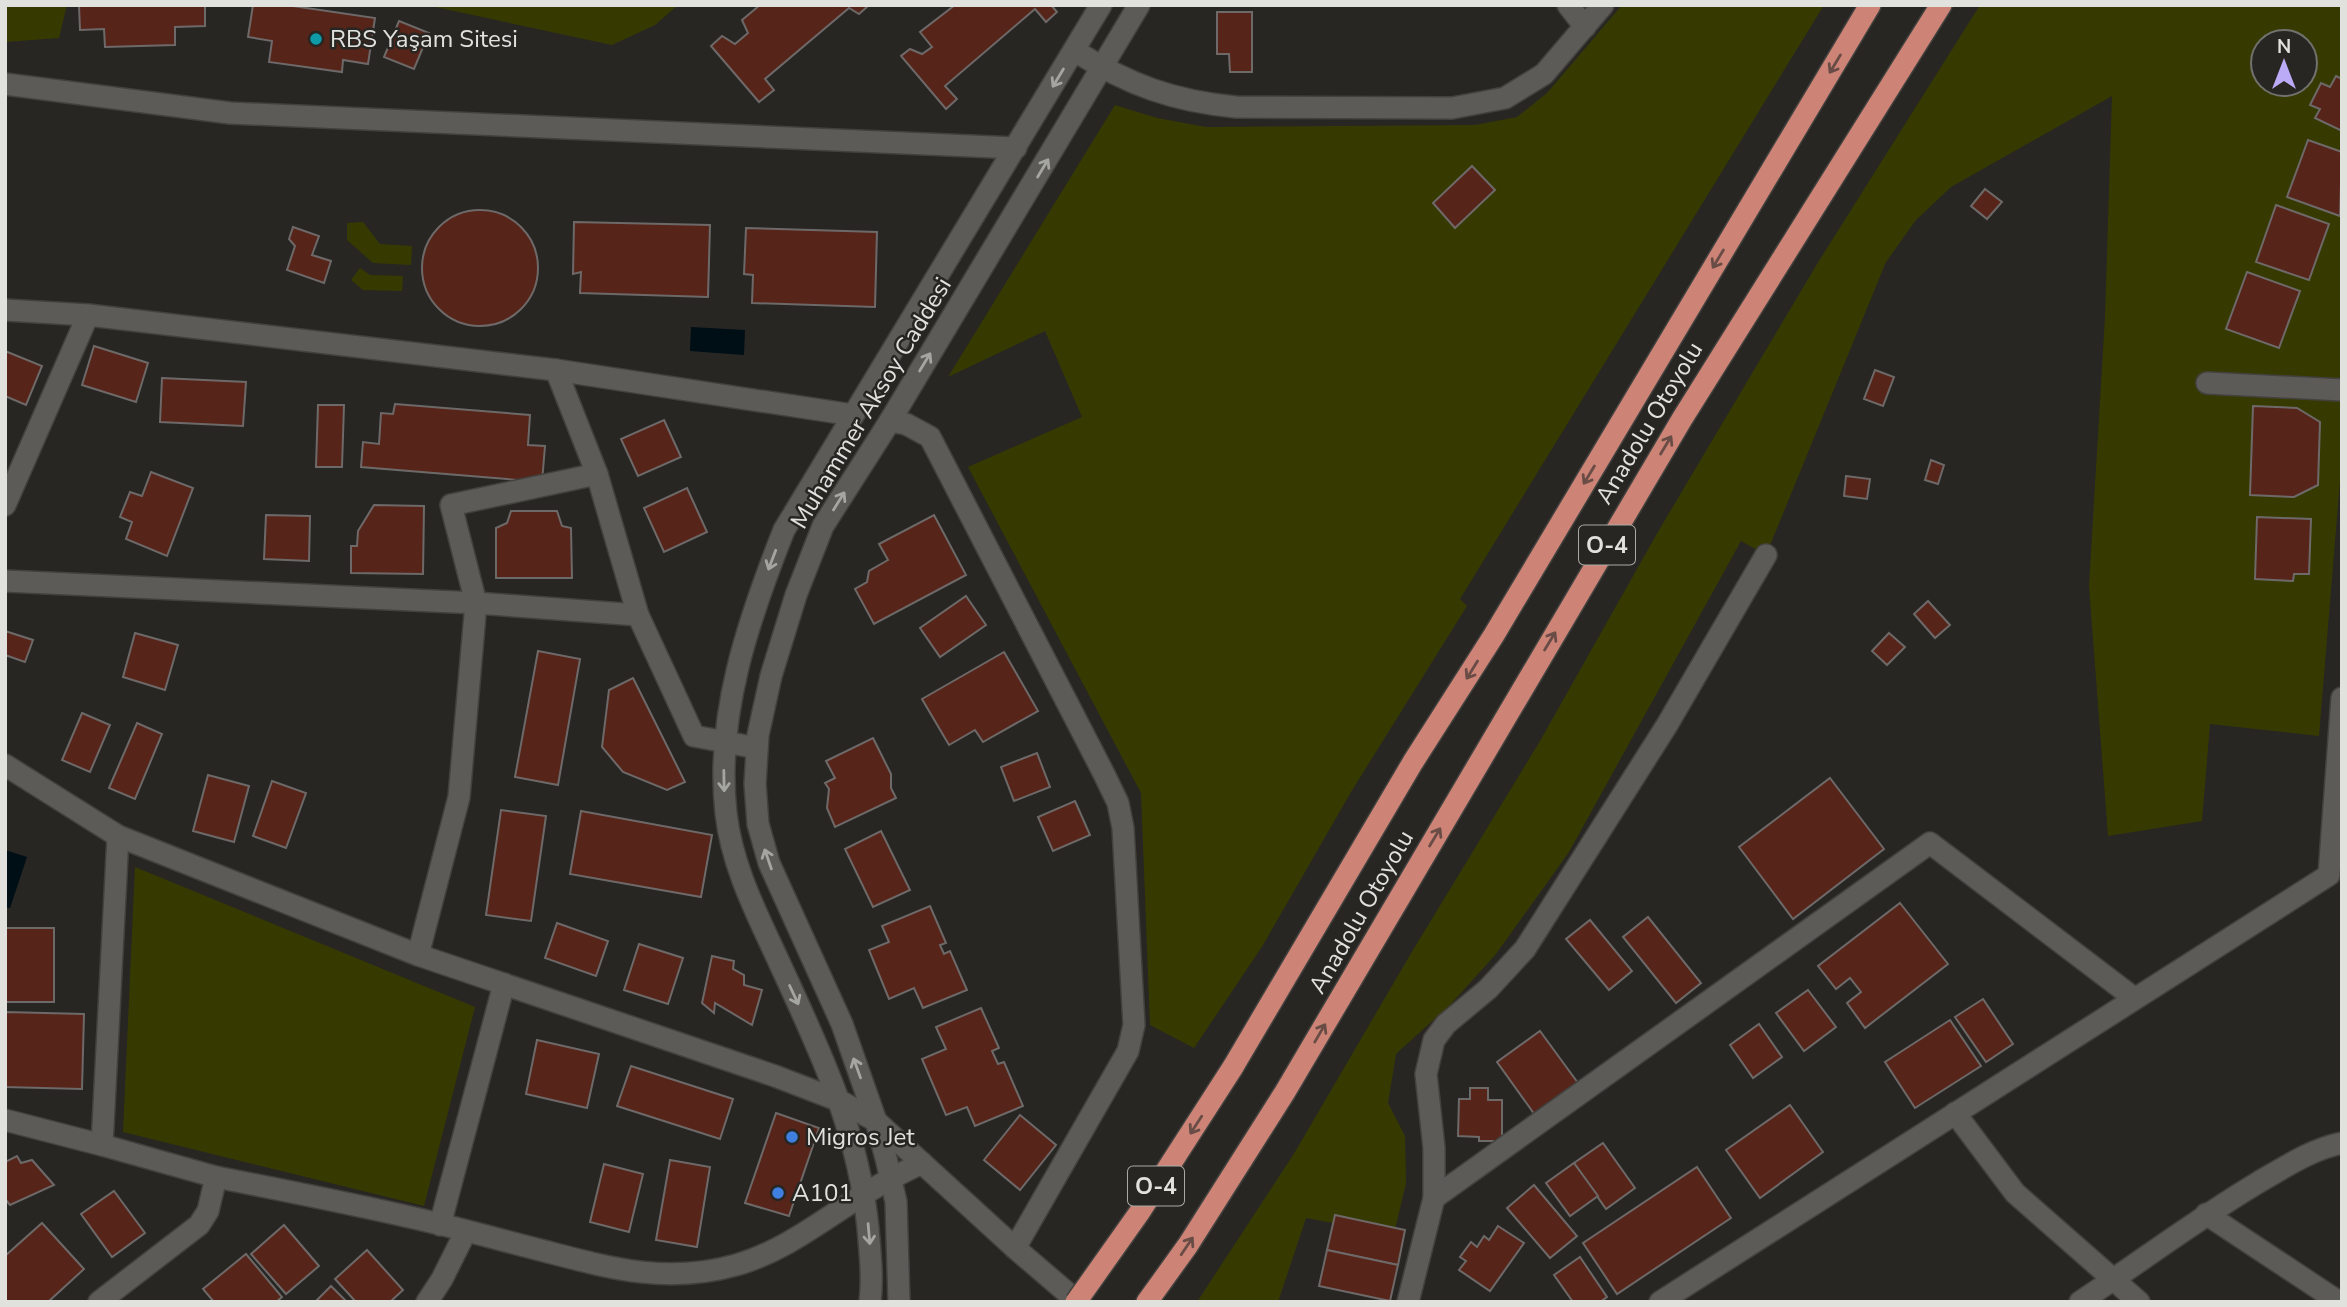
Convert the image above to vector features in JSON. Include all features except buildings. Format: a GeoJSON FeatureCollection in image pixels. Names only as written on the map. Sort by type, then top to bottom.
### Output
{"type":"FeatureCollection","features":[{"type":"Feature","properties":{"kind":"highway","name":"Anadolu Otoyolu"},"geometry":{"type":"LineString","coordinates":[[1077,1302],[1139,1213],[1233,1067],[1870,5]]}},
{"type":"Feature","properties":{"kind":"highway","name":"Anadolu Otoyolu"},"geometry":{"type":"LineString","coordinates":[[1147,1302],[1188,1245],[1285,1092],[1682,419],[1941,5]]}},
{"type":"Feature","properties":{"kind":"street","name":"Muhammer Aksoy Caddesi"},"geometry":{"type":"LineString","coordinates":[[870,1302],[872,1283],[864,1194],[858,1161],[840,1101],[737,870],[726,815],[724,777],[725,743],[736,678],[770,566],[791,517],[1101,5]]}},
{"type":"Feature","properties":{"kind":"street","name":"Muhammer Aksoy Caddesi"},"geometry":{"type":"LineString","coordinates":[[899,1302],[896,1202],[891,1178],[876,1121],[842,1024],[769,863],[758,824],[755,784],[757,748],[771,676],[796,595],[823,526],[890,421],[1139,5]]}},
{"type":"Feature","properties":{"kind":"street"},"geometry":{"type":"LineString","coordinates":[[1568,5],[1586,27]]}},
{"type":"Feature","properties":{"kind":"street"},"geometry":{"type":"LineString","coordinates":[[1075,51],[1102,68],[1168,96],[1206,104],[1236,107],[1452,108],[1505,99],[1528,85],[1544,74],[1603,5]]}},
{"type":"Feature","properties":{"kind":"street"},"geometry":{"type":"LineString","coordinates":[[5,84],[230,113],[1016,148]]}},
{"type":"Feature","properties":{"kind":"street"},"geometry":{"type":"LineString","coordinates":[[5,310],[88,315],[556,370],[890,421],[906,424],[930,437],[1104,774],[1118,803],[1123,828],[1134,1026],[1128,1051],[1015,1248]]}},
{"type":"Feature","properties":{"kind":"street"},"geometry":{"type":"LineString","coordinates":[[5,505],[88,315]]}},
{"type":"Feature","properties":{"kind":"street"},"geometry":{"type":"LineString","coordinates":[[556,370],[597,474],[638,615],[694,736],[757,748]]}},
{"type":"Feature","properties":{"kind":"street"},"geometry":{"type":"LineString","coordinates":[[2207,383],[2342,390]]}},
{"type":"Feature","properties":{"kind":"street"},"geometry":{"type":"LineString","coordinates":[[418,954],[459,797],[476,603],[451,505],[597,474]]}},
{"type":"Feature","properties":{"kind":"street"},"geometry":{"type":"LineString","coordinates":[[1408,1302],[1434,1198],[1434,1148],[1426,1074],[1434,1040],[1446,1024],[1488,989],[1525,949],[1667,725],[1766,555]]}},
{"type":"Feature","properties":{"kind":"street"},"geometry":{"type":"LineString","coordinates":[[5,580],[476,603],[638,615]]}},
{"type":"Feature","properties":{"kind":"street"},"geometry":{"type":"LineString","coordinates":[[1660,1302],[2134,998],[2335,876],[2342,698]]}},
{"type":"Feature","properties":{"kind":"street"},"geometry":{"type":"LineString","coordinates":[[5,765],[118,836],[418,954],[775,1076],[840,1101],[876,1121],[1077,1302]]}},
{"type":"Feature","properties":{"kind":"street"},"geometry":{"type":"LineString","coordinates":[[102,1145],[118,836]]}},
{"type":"Feature","properties":{"kind":"street"},"geometry":{"type":"LineString","coordinates":[[1434,1198],[1930,844],[2134,998]]}},
{"type":"Feature","properties":{"kind":"street"},"geometry":{"type":"LineString","coordinates":[[440,1225],[504,984]]}},
{"type":"Feature","properties":{"kind":"street"},"geometry":{"type":"LineString","coordinates":[[1955,1113],[2015,1193],[2139,1302]]}},
{"type":"Feature","properties":{"kind":"street"},"geometry":{"type":"LineString","coordinates":[[5,1120],[216,1177],[440,1225],[636,1273],[667,1275],[702,1273],[737,1265],[772,1252],[811,1230],[864,1194],[922,1163]]}},
{"type":"Feature","properties":{"kind":"street"},"geometry":{"type":"LineString","coordinates":[[2080,1302],[2206,1214],[2296,1161],[2329,1145],[2342,1143]]}},
{"type":"Feature","properties":{"kind":"street"},"geometry":{"type":"LineString","coordinates":[[99,1302],[200,1225],[208,1211],[216,1177]]}},
{"type":"Feature","properties":{"kind":"street"},"geometry":{"type":"LineString","coordinates":[[2206,1214],[2339,1302]]}},
{"type":"Feature","properties":{"kind":"street"},"geometry":{"type":"LineString","coordinates":[[427,1302],[466,1231]]}},
{"type":"Feature","properties":{"kind":"shaded area"},"geometry":{"type":"Polygon","coordinates":[[[5,5],[67,5],[59,38],[5,42],[5,5]]]}},
{"type":"Feature","properties":{"kind":"shaded area"},"geometry":{"type":"Polygon","coordinates":[[[426,5],[678,5],[655,25],[612,45],[426,5]]]}},
{"type":"Feature","properties":{"kind":"shaded area"},"geometry":{"type":"Polygon","coordinates":[[[1622,5],[1824,5],[1460,599],[1467,606],[1351,792],[1263,945],[1194,1048],[1150,1025],[1141,793],[968,467],[1082,417],[1045,331],[948,377],[1115,105],[1157,118],[1206,127],[1475,125],[1517,117],[1547,93],[1622,5]]]}},
{"type":"Feature","properties":{"kind":"shaded area"},"geometry":{"type":"Polygon","coordinates":[[[1980,5],[2342,5],[2342,369],[2337,390],[2342,405],[2342,456],[2319,736],[2210,724],[2202,821],[2108,836],[2089,586],[2105,317],[2112,96],[1951,187],[1916,220],[1886,262],[1766,555],[1741,541],[1569,852],[1496,954],[1451,1004],[1396,1054],[1388,1103],[1405,1136],[1406,1183],[1394,1234],[1306,1218],[1278,1302],[1197,1302],[1295,1152],[1540,741],[1659,530],[1817,264],[1980,5]]]}},
{"type":"Feature","properties":{"kind":"shaded area"},"geometry":{"type":"Polygon","coordinates":[[[363,222],[380,244],[412,246],[411,265],[373,263],[347,240],[347,223],[363,222]]]}},
{"type":"Feature","properties":{"kind":"shaded area"},"geometry":{"type":"Polygon","coordinates":[[[360,268],[370,275],[403,276],[402,291],[363,290],[351,280],[360,268]]]}},
{"type":"Feature","properties":{"kind":"shaded area"},"geometry":{"type":"Polygon","coordinates":[[[691,327],[745,330],[744,355],[690,351],[691,327]]]}},
{"type":"Feature","properties":{"kind":"shaded area"},"geometry":{"type":"Polygon","coordinates":[[[5,850],[27,857],[10,908],[5,907],[5,850]]]}},
{"type":"Feature","properties":{"kind":"shaded area"},"geometry":{"type":"Polygon","coordinates":[[[135,867],[475,1007],[424,1206],[123,1132],[135,867]]]}},
{"type":"Feature","properties":{"kind":"place","name":"RBS Yaşam Sitesi"},"geometry":{"type":"Point","coordinates":[316,39]}},
{"type":"Feature","properties":{"kind":"place","name":"Migros Jet"},"geometry":{"type":"Point","coordinates":[792,1137]}},
{"type":"Feature","properties":{"kind":"place","name":"A101"},"geometry":{"type":"Point","coordinates":[778,1193]}}]}
